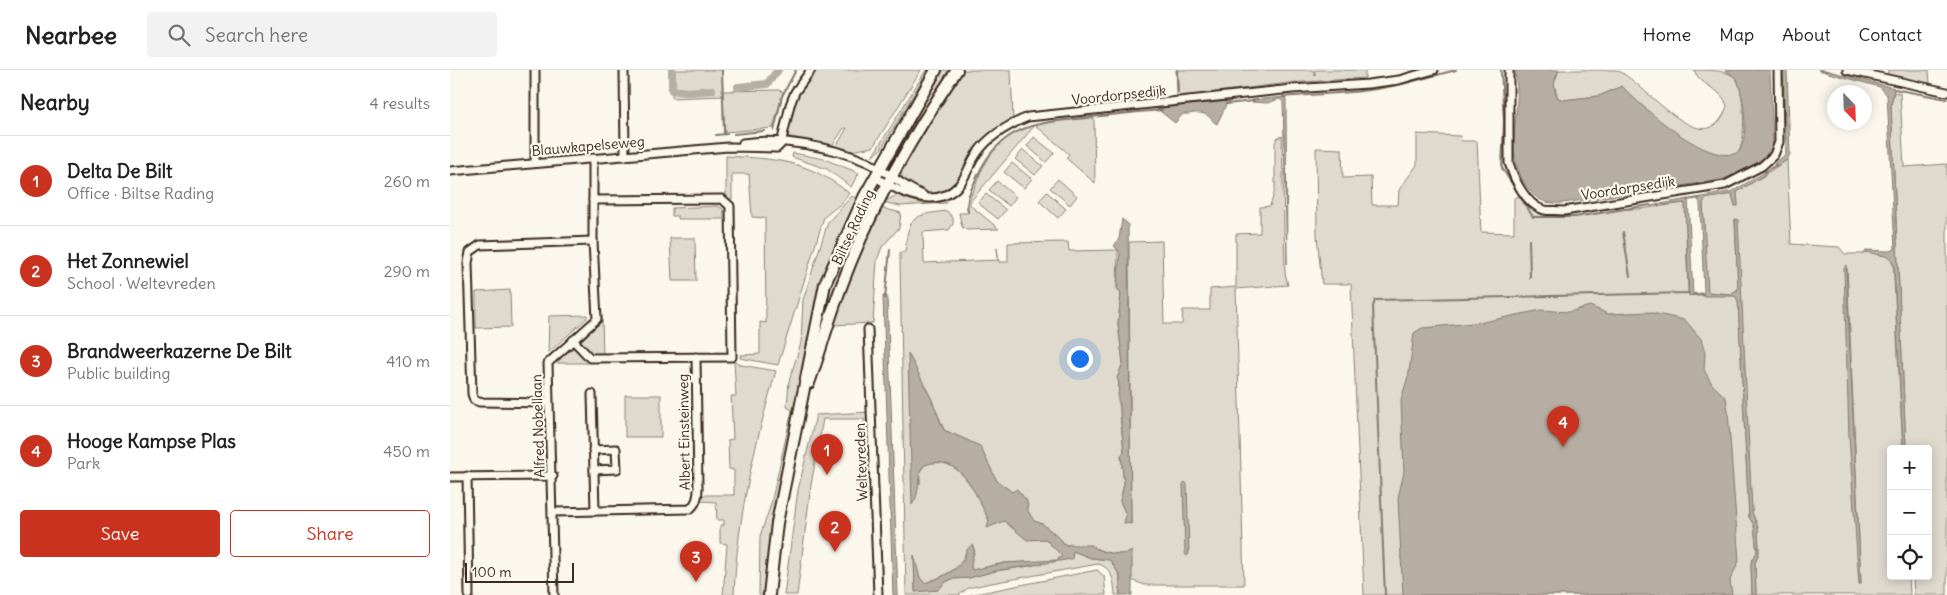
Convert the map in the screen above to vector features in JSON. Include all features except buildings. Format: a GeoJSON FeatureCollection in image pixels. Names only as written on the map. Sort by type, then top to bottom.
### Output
{"type":"FeatureCollection","features":[{"type":"Feature","properties":{"kind":"main road","name":"Biltse Rading"},"geometry":{"type":"LineString","coordinates":[[769,595],[777,523],[824,284],[844,237],[877,173],[936,70]]}},
{"type":"Feature","properties":{"kind":"main road","name":"Biltse Rading"},"geometry":{"type":"LineString","coordinates":[[800,408],[844,280],[890,181],[920,126],[957,70]]}},
{"type":"Feature","properties":{"kind":"street"},"geometry":{"type":"LineString","coordinates":[[535,70],[535,163]]}},
{"type":"Feature","properties":{"kind":"street"},"geometry":{"type":"LineString","coordinates":[[624,70],[625,156]]}},
{"type":"Feature","properties":{"kind":"street"},"geometry":{"type":"LineString","coordinates":[[782,140],[795,92],[811,70]]}},
{"type":"Feature","properties":{"kind":"street","name":"Voordorpsedijk"},"geometry":{"type":"LineString","coordinates":[[877,173],[915,197],[941,196],[958,186],[977,152],[993,136],[1004,128],[1028,117],[1292,89],[1368,84],[1399,80],[1434,70]]}},
{"type":"Feature","properties":{"kind":"street","name":"Voordorpsedijk"},"geometry":{"type":"LineString","coordinates":[[1509,70],[1508,163],[1528,198],[1537,207],[1545,210],[1564,210],[1725,185],[1762,166],[1774,155],[1779,142],[1778,70]]}},
{"type":"Feature","properties":{"kind":"street"},"geometry":{"type":"LineString","coordinates":[[1847,70],[1947,92]]}},
{"type":"Feature","properties":{"kind":"street","name":"Blauwkapelseweg"},"geometry":{"type":"LineString","coordinates":[[450,171],[728,147],[777,148],[782,140],[867,162],[877,173]]}},
{"type":"Feature","properties":{"kind":"street","name":"Alfred Nobellaan"},"geometry":{"type":"LineString","coordinates":[[554,595],[553,476],[548,404],[548,363],[597,319],[593,240],[593,158]]}},
{"type":"Feature","properties":{"kind":"street","name":"Albert Einsteinweg"},"geometry":{"type":"LineString","coordinates":[[573,340],[590,358],[732,357],[730,206],[727,202],[722,198],[593,200]]}},
{"type":"Feature","properties":{"kind":"street"},"geometry":{"type":"LineString","coordinates":[[548,404],[479,402],[474,400],[468,282],[470,252],[480,245],[593,240]]}},
{"type":"Feature","properties":{"kind":"street","name":"Weltevreden"},"geometry":{"type":"LineString","coordinates":[[868,329],[878,595]]}},
{"type":"Feature","properties":{"kind":"street","name":"Albert Einsteinweg"},"geometry":{"type":"LineString","coordinates":[[595,511],[690,509],[693,506],[698,497],[696,357]]}},
{"type":"Feature","properties":{"kind":"street"},"geometry":{"type":"LineString","coordinates":[[553,512],[595,511],[592,394]]}},
{"type":"Feature","properties":{"kind":"street"},"geometry":{"type":"LineString","coordinates":[[593,450],[616,450],[617,469],[594,470]]}},
{"type":"Feature","properties":{"kind":"street"},"geometry":{"type":"LineString","coordinates":[[466,476],[469,595]]}},
{"type":"Feature","properties":{"kind":"street"},"geometry":{"type":"LineString","coordinates":[[450,477],[553,476]]}},
{"type":"Feature","properties":{"kind":"shaded area"},"geometry":{"type":"Polygon","coordinates":[[[672,70],[722,70],[723,91],[779,90],[783,92],[773,128],[725,132],[723,96],[672,98],[672,70]]]}},
{"type":"Feature","properties":{"kind":"shaded area"},"geometry":{"type":"Polygon","coordinates":[[[815,70],[921,70],[873,147],[851,151],[836,147],[847,128],[844,128],[832,146],[787,136],[797,94],[815,70]]]}},
{"type":"Feature","properties":{"kind":"shaded area"},"geometry":{"type":"Polygon","coordinates":[[[926,70],[928,70],[881,149],[872,157],[926,70]]]}},
{"type":"Feature","properties":{"kind":"shaded area"},"geometry":{"type":"Polygon","coordinates":[[[939,70],[954,70],[890,169],[895,151],[939,70]]]}},
{"type":"Feature","properties":{"kind":"shaded area"},"geometry":{"type":"Polygon","coordinates":[[[959,70],[1011,70],[1013,121],[1000,128],[956,184],[943,192],[926,194],[907,183],[902,177],[901,168],[959,70]]]}},
{"type":"Feature","properties":{"kind":"shaded area"},"geometry":{"type":"Polygon","coordinates":[[[1176,70],[1313,70],[1315,76],[1315,70],[1365,70],[1365,78],[1288,83],[1177,97],[1176,70]]]}},
{"type":"Feature","properties":{"kind":"shaded area"},"geometry":{"type":"Polygon","coordinates":[[[1515,70],[1559,70],[1554,88],[1558,98],[1563,100],[1599,96],[1622,86],[1644,107],[1677,133],[1713,152],[1728,155],[1740,151],[1743,144],[1745,125],[1742,96],[1737,79],[1725,70],[1770,70],[1773,144],[1764,157],[1751,167],[1721,180],[1563,203],[1542,201],[1527,187],[1517,166],[1514,145],[1517,97],[1515,70]]]}},
{"type":"Feature","properties":{"kind":"shaded area"},"geometry":{"type":"Polygon","coordinates":[[[1559,70],[1616,70],[1627,76],[1673,115],[1690,125],[1704,128],[1717,123],[1727,106],[1721,95],[1701,80],[1694,70],[1730,74],[1738,81],[1741,90],[1743,127],[1740,148],[1737,154],[1722,154],[1690,143],[1658,121],[1622,86],[1599,96],[1563,100],[1558,98],[1554,84],[1559,70]]]}},
{"type":"Feature","properties":{"kind":"shaded area"},"geometry":{"type":"Polygon","coordinates":[[[1783,70],[1787,70],[1790,154],[1787,160],[1775,167],[1774,164],[1786,154],[1783,70]]]}},
{"type":"Feature","properties":{"kind":"shaded area"},"geometry":{"type":"Polygon","coordinates":[[[1825,70],[1894,88],[1891,105],[1906,445],[1903,445],[1894,266],[1890,257],[1866,252],[1866,250],[1889,251],[1895,249],[1887,95],[1880,87],[1825,72],[1825,70]]]}},
{"type":"Feature","properties":{"kind":"shaded area"},"geometry":{"type":"Polygon","coordinates":[[[1888,70],[1929,70],[1930,84],[1888,76],[1888,70]]]}},
{"type":"Feature","properties":{"kind":"shaded area"},"geometry":{"type":"Polygon","coordinates":[[[1894,92],[1900,93],[1904,167],[1947,164],[1947,595],[1914,595],[1913,580],[1932,580],[1932,445],[1906,445],[1891,105],[1894,92]]]}},
{"type":"Feature","properties":{"kind":"shaded area"},"geometry":{"type":"Polygon","coordinates":[[[1285,97],[1287,264],[1283,101],[1279,99],[1268,103],[1252,102],[1252,100],[1285,97]]]}},
{"type":"Feature","properties":{"kind":"shaded area"},"geometry":{"type":"Polygon","coordinates":[[[1231,101],[1226,105],[1217,124],[1206,115],[1198,113],[1183,114],[1175,123],[1156,108],[1231,101]]]}},
{"type":"Feature","properties":{"kind":"shaded area"},"geometry":{"type":"Polygon","coordinates":[[[1094,118],[1095,183],[1066,158],[1069,154],[1036,125],[1094,118]]]}},
{"type":"Feature","properties":{"kind":"shaded area"},"geometry":{"type":"Polygon","coordinates":[[[1034,126],[970,202],[970,205],[999,229],[967,230],[962,227],[959,213],[968,213],[970,198],[985,164],[996,149],[1008,138],[1021,130],[1034,126]]]}},
{"type":"Feature","properties":{"kind":"shaded area"},"geometry":{"type":"Polygon","coordinates":[[[1417,134],[1460,136],[1461,141],[1477,141],[1481,232],[1514,233],[1514,198],[1521,195],[1532,208],[1547,214],[1597,209],[1639,209],[1685,203],[1688,294],[1696,293],[1696,296],[1699,296],[1699,293],[1703,293],[1702,295],[1738,296],[1749,517],[1754,525],[1757,552],[1751,563],[1752,595],[1364,595],[1351,284],[1322,284],[1317,236],[1316,148],[1342,149],[1343,178],[1371,177],[1372,205],[1398,205],[1399,190],[1417,165],[1417,134]]]}},
{"type":"Feature","properties":{"kind":"shaded area"},"geometry":{"type":"Polygon","coordinates":[[[1282,136],[1285,273],[1288,285],[1236,289],[1244,585],[1145,585],[1131,580],[1131,552],[1118,554],[1081,546],[1066,545],[1056,534],[1034,521],[1012,492],[997,481],[969,441],[944,430],[931,398],[908,354],[920,484],[922,468],[927,464],[942,463],[952,466],[968,481],[989,520],[1004,521],[1012,528],[1045,539],[1063,556],[1058,559],[1073,551],[1091,558],[1110,560],[1120,576],[1120,595],[1115,595],[1110,572],[1098,564],[968,588],[959,595],[906,595],[900,252],[905,252],[908,231],[914,220],[927,214],[947,211],[953,218],[953,224],[949,230],[923,232],[924,263],[998,260],[997,248],[999,262],[1008,262],[1008,243],[1068,242],[1069,251],[1118,250],[1117,288],[1121,293],[1118,324],[1123,363],[1119,381],[1119,406],[1124,453],[1121,455],[1124,484],[1120,501],[1131,524],[1129,242],[1162,241],[1164,324],[1182,324],[1183,310],[1210,310],[1210,289],[1236,287],[1236,234],[1260,233],[1260,207],[1270,206],[1275,190],[1275,143],[1277,138],[1282,136]],[[975,550],[966,551],[964,558],[950,572],[925,583],[920,578],[914,558],[915,591],[938,590],[944,583],[952,579],[969,578],[995,571],[1054,561],[1005,563],[972,570],[970,564],[975,550]]]}},
{"type":"Feature","properties":{"kind":"shaded area"},"geometry":{"type":"Polygon","coordinates":[[[1034,137],[1054,153],[1046,162],[1027,146],[1034,137]]]}},
{"type":"Feature","properties":{"kind":"shaded area"},"geometry":{"type":"Polygon","coordinates":[[[1023,150],[1043,166],[1035,175],[1015,159],[1023,150]]]}},
{"type":"Feature","properties":{"kind":"shaded area"},"geometry":{"type":"Polygon","coordinates":[[[793,153],[824,159],[859,173],[851,187],[827,169],[792,157],[793,153]]]}},
{"type":"Feature","properties":{"kind":"shaded area"},"geometry":{"type":"Polygon","coordinates":[[[726,156],[761,158],[791,163],[819,174],[849,193],[843,202],[824,217],[778,365],[740,358],[741,355],[760,354],[760,322],[766,323],[765,218],[752,217],[749,174],[732,174],[732,199],[726,199],[726,156]]]}},
{"type":"Feature","properties":{"kind":"shaded area"},"geometry":{"type":"Polygon","coordinates":[[[1787,160],[1791,244],[1839,247],[1845,254],[1862,254],[1866,252],[1886,255],[1893,261],[1903,445],[1887,445],[1887,580],[1909,580],[1910,595],[1756,595],[1755,563],[1759,552],[1758,528],[1752,512],[1735,220],[1738,289],[1731,294],[1707,292],[1703,204],[1704,199],[1732,194],[1734,202],[1738,205],[1737,192],[1787,160]],[[1847,268],[1859,584],[1861,583],[1847,268]]]}},
{"type":"Feature","properties":{"kind":"shaded area"},"geometry":{"type":"Polygon","coordinates":[[[1012,163],[1032,179],[1024,188],[1004,172],[1012,163]]]}},
{"type":"Feature","properties":{"kind":"shaded area"},"geometry":{"type":"Polygon","coordinates":[[[1767,171],[1765,175],[1737,192],[1738,206],[1735,206],[1732,194],[1705,199],[1703,204],[1708,292],[1731,294],[1738,289],[1735,219],[1738,220],[1752,512],[1758,528],[1759,552],[1755,563],[1756,595],[1752,595],[1751,563],[1757,552],[1754,525],[1749,517],[1738,301],[1735,296],[1702,296],[1704,291],[1700,203],[1697,198],[1733,191],[1767,171]]]}},
{"type":"Feature","properties":{"kind":"shaded area"},"geometry":{"type":"Polygon","coordinates":[[[1058,179],[1077,196],[1070,205],[1050,188],[1058,179]]]}},
{"type":"Feature","properties":{"kind":"shaded area"},"geometry":{"type":"Polygon","coordinates":[[[997,181],[1016,197],[1009,206],[989,190],[997,181]]]}},
{"type":"Feature","properties":{"kind":"shaded area"},"geometry":{"type":"Polygon","coordinates":[[[1047,192],[1066,209],[1058,218],[1039,201],[1047,192]]]}},
{"type":"Feature","properties":{"kind":"shaded area"},"geometry":{"type":"Polygon","coordinates":[[[986,194],[1006,210],[998,219],[978,203],[986,194]]]}},
{"type":"Feature","properties":{"kind":"shaded area"},"geometry":{"type":"Polygon","coordinates":[[[897,195],[920,201],[944,199],[947,203],[900,206],[883,202],[897,195]]]}},
{"type":"Feature","properties":{"kind":"shaded area"},"geometry":{"type":"Polygon","coordinates":[[[852,196],[859,201],[819,293],[780,483],[765,595],[759,595],[760,536],[771,504],[792,410],[787,407],[789,381],[801,343],[803,300],[828,222],[852,196]]]}},
{"type":"Feature","properties":{"kind":"shaded area"},"geometry":{"type":"Polygon","coordinates":[[[1688,199],[1693,295],[1689,296],[1685,203],[1650,206],[1688,199]]]}},
{"type":"Feature","properties":{"kind":"shaded area"},"geometry":{"type":"Polygon","coordinates":[[[863,204],[870,206],[844,263],[812,369],[827,286],[863,204]]]}},
{"type":"Feature","properties":{"kind":"shaded area"},"geometry":{"type":"Polygon","coordinates":[[[718,206],[724,210],[724,219],[678,219],[678,216],[672,216],[672,208],[718,206]]]}},
{"type":"Feature","properties":{"kind":"shaded area"},"geometry":{"type":"Polygon","coordinates":[[[882,208],[901,213],[899,228],[882,247],[877,260],[873,323],[833,325],[848,277],[879,209],[882,208]]]}},
{"type":"Feature","properties":{"kind":"shaded area"},"geometry":{"type":"Polygon","coordinates":[[[1122,219],[1128,224],[1131,524],[1124,523],[1126,515],[1120,501],[1124,484],[1121,455],[1124,453],[1117,378],[1123,363],[1118,324],[1121,293],[1117,288],[1120,252],[1114,246],[1119,239],[1122,219]]]}},
{"type":"Feature","properties":{"kind":"shaded area"},"geometry":{"type":"Polygon","coordinates":[[[670,238],[695,238],[696,281],[672,281],[670,238]]]}},
{"type":"Feature","properties":{"kind":"shaded area"},"geometry":{"type":"Polygon","coordinates":[[[1846,265],[1861,584],[1859,584],[1849,437],[1844,269],[1846,265]]]}},
{"type":"Feature","properties":{"kind":"shaded area"},"geometry":{"type":"Polygon","coordinates":[[[510,290],[511,327],[476,328],[476,292],[510,290]]]}},
{"type":"Feature","properties":{"kind":"shaded area"},"geometry":{"type":"Polygon","coordinates":[[[883,296],[887,296],[898,595],[893,595],[883,296]]]}},
{"type":"Feature","properties":{"kind":"shaded area"},"geometry":{"type":"Polygon","coordinates":[[[1590,306],[1608,314],[1648,312],[1685,320],[1701,339],[1705,352],[1704,370],[1712,384],[1726,398],[1728,412],[1739,561],[1730,580],[1732,595],[1403,595],[1398,498],[1404,472],[1401,400],[1409,373],[1414,333],[1422,328],[1483,322],[1541,310],[1569,312],[1590,306]]]}},
{"type":"Feature","properties":{"kind":"shaded area"},"geometry":{"type":"Polygon","coordinates":[[[587,315],[587,318],[548,353],[549,316],[587,315]]]}},
{"type":"Feature","properties":{"kind":"shaded area"},"geometry":{"type":"Polygon","coordinates":[[[602,316],[603,357],[586,350],[581,341],[597,325],[602,316]]]}},
{"type":"Feature","properties":{"kind":"shaded area"},"geometry":{"type":"Polygon","coordinates":[[[568,349],[577,350],[590,363],[557,363],[568,349]]]}},
{"type":"Feature","properties":{"kind":"shaded area"},"geometry":{"type":"Polygon","coordinates":[[[908,353],[931,398],[944,430],[980,446],[997,481],[1012,492],[1017,489],[1027,501],[1028,511],[1034,521],[1043,524],[1066,545],[1092,545],[1105,552],[1118,554],[1132,551],[1132,595],[1120,595],[1120,576],[1110,560],[1091,558],[1073,551],[1072,559],[995,571],[969,578],[952,579],[944,583],[938,590],[915,592],[914,555],[920,578],[925,583],[956,569],[963,561],[968,548],[973,545],[972,570],[1005,563],[1057,560],[1062,556],[1045,539],[1027,540],[1004,521],[987,528],[989,520],[968,482],[961,473],[943,463],[926,464],[920,471],[917,494],[912,505],[908,353]]]}},
{"type":"Feature","properties":{"kind":"shaded area"},"geometry":{"type":"Polygon","coordinates":[[[734,361],[741,365],[776,371],[748,482],[739,538],[734,595],[723,595],[727,544],[720,543],[720,525],[724,525],[724,520],[717,520],[716,502],[700,501],[703,495],[734,495],[734,470],[729,469],[728,440],[733,439],[731,396],[736,396],[734,361]]]}},
{"type":"Feature","properties":{"kind":"shaded area"},"geometry":{"type":"Polygon","coordinates":[[[625,395],[661,395],[661,437],[625,437],[625,395]]]}},
{"type":"Feature","properties":{"kind":"shaded area"},"geometry":{"type":"Polygon","coordinates":[[[870,412],[871,441],[864,441],[864,419],[823,419],[811,485],[797,595],[784,595],[798,490],[816,415],[870,412]]]}},
{"type":"Feature","properties":{"kind":"shaded area"},"geometry":{"type":"Polygon","coordinates":[[[1185,482],[1187,484],[1189,554],[1187,556],[1185,554],[1183,484],[1185,482]]]}},
{"type":"Feature","properties":{"kind":"shaded area"},"geometry":{"type":"Polygon","coordinates":[[[1097,570],[1104,576],[1106,595],[970,595],[1097,570]]]}},
{"type":"Feature","properties":{"kind":"waterway"},"geometry":{"type":"LineString","coordinates":[[672,70],[672,90],[687,92],[712,90]]}},
{"type":"Feature","properties":{"kind":"waterway"},"geometry":{"type":"LineString","coordinates":[[722,70],[724,134]]}},
{"type":"Feature","properties":{"kind":"waterway"},"geometry":{"type":"LineString","coordinates":[[738,87],[767,84],[778,70]]}},
{"type":"Feature","properties":{"kind":"waterway"},"geometry":{"type":"LineString","coordinates":[[774,131],[782,96],[796,70]]}},
{"type":"Feature","properties":{"kind":"waterway"},"geometry":{"type":"LineString","coordinates":[[1177,70],[1178,92]]}},
{"type":"Feature","properties":{"kind":"waterway"},"geometry":{"type":"LineString","coordinates":[[1283,97],[1380,89],[1456,70]]}},
{"type":"Feature","properties":{"kind":"waterway"},"geometry":{"type":"LineString","coordinates":[[1501,70],[1504,121],[1502,168],[1533,217],[1575,217],[1650,205]]}},
{"type":"Feature","properties":{"kind":"waterway"},"geometry":{"type":"LineString","coordinates":[[1819,70],[1826,71]]}},
{"type":"Feature","properties":{"kind":"waterway"},"geometry":{"type":"LineString","coordinates":[[1894,89],[1947,99]]}},
{"type":"Feature","properties":{"kind":"waterway"},"geometry":{"type":"LineString","coordinates":[[1226,104],[1254,101]]}},
{"type":"Feature","properties":{"kind":"waterway"},"geometry":{"type":"LineString","coordinates":[[968,212],[967,202],[986,160],[996,147],[1019,131],[1048,122],[1162,110]]}},
{"type":"Feature","properties":{"kind":"waterway"},"geometry":{"type":"LineString","coordinates":[[734,134],[764,131]]}},
{"type":"Feature","properties":{"kind":"waterway"},"geometry":{"type":"LineString","coordinates":[[716,135],[727,134]]}},
{"type":"Feature","properties":{"kind":"waterway"},"geometry":{"type":"LineString","coordinates":[[1765,172],[1776,165]]}},
{"type":"Feature","properties":{"kind":"waterway"},"geometry":{"type":"LineString","coordinates":[[1687,200],[1700,198]]}},
{"type":"Feature","properties":{"kind":"waterway"},"geometry":{"type":"LineString","coordinates":[[1623,232],[1630,276]]}},
{"type":"Feature","properties":{"kind":"waterway"},"geometry":{"type":"LineString","coordinates":[[1529,240],[1530,277]]}},
{"type":"Feature","properties":{"kind":"waterway"},"geometry":{"type":"LineString","coordinates":[[885,298],[890,250]]}},
{"type":"Feature","properties":{"kind":"waterway"},"geometry":{"type":"LineString","coordinates":[[1385,595],[1373,307],[1375,300],[1689,293]]}},
{"type":"Feature","properties":{"kind":"waterway"},"geometry":{"type":"LineString","coordinates":[[1693,295],[1703,294]]}},
{"type":"Feature","properties":{"kind":"place","name":"Hooge Kampse Plas"},"geometry":{"type":"Point","coordinates":[1563,447]}},
{"type":"Feature","properties":{"kind":"place","name":"Delta De Bilt"},"geometry":{"type":"Point","coordinates":[827,475]}},
{"type":"Feature","properties":{"kind":"place","name":"Het Zonnewiel"},"geometry":{"type":"Point","coordinates":[835,552]}},
{"type":"Feature","properties":{"kind":"place","name":"Brandweerkazerne De Bilt"},"geometry":{"type":"Point","coordinates":[696,582]}}]}
